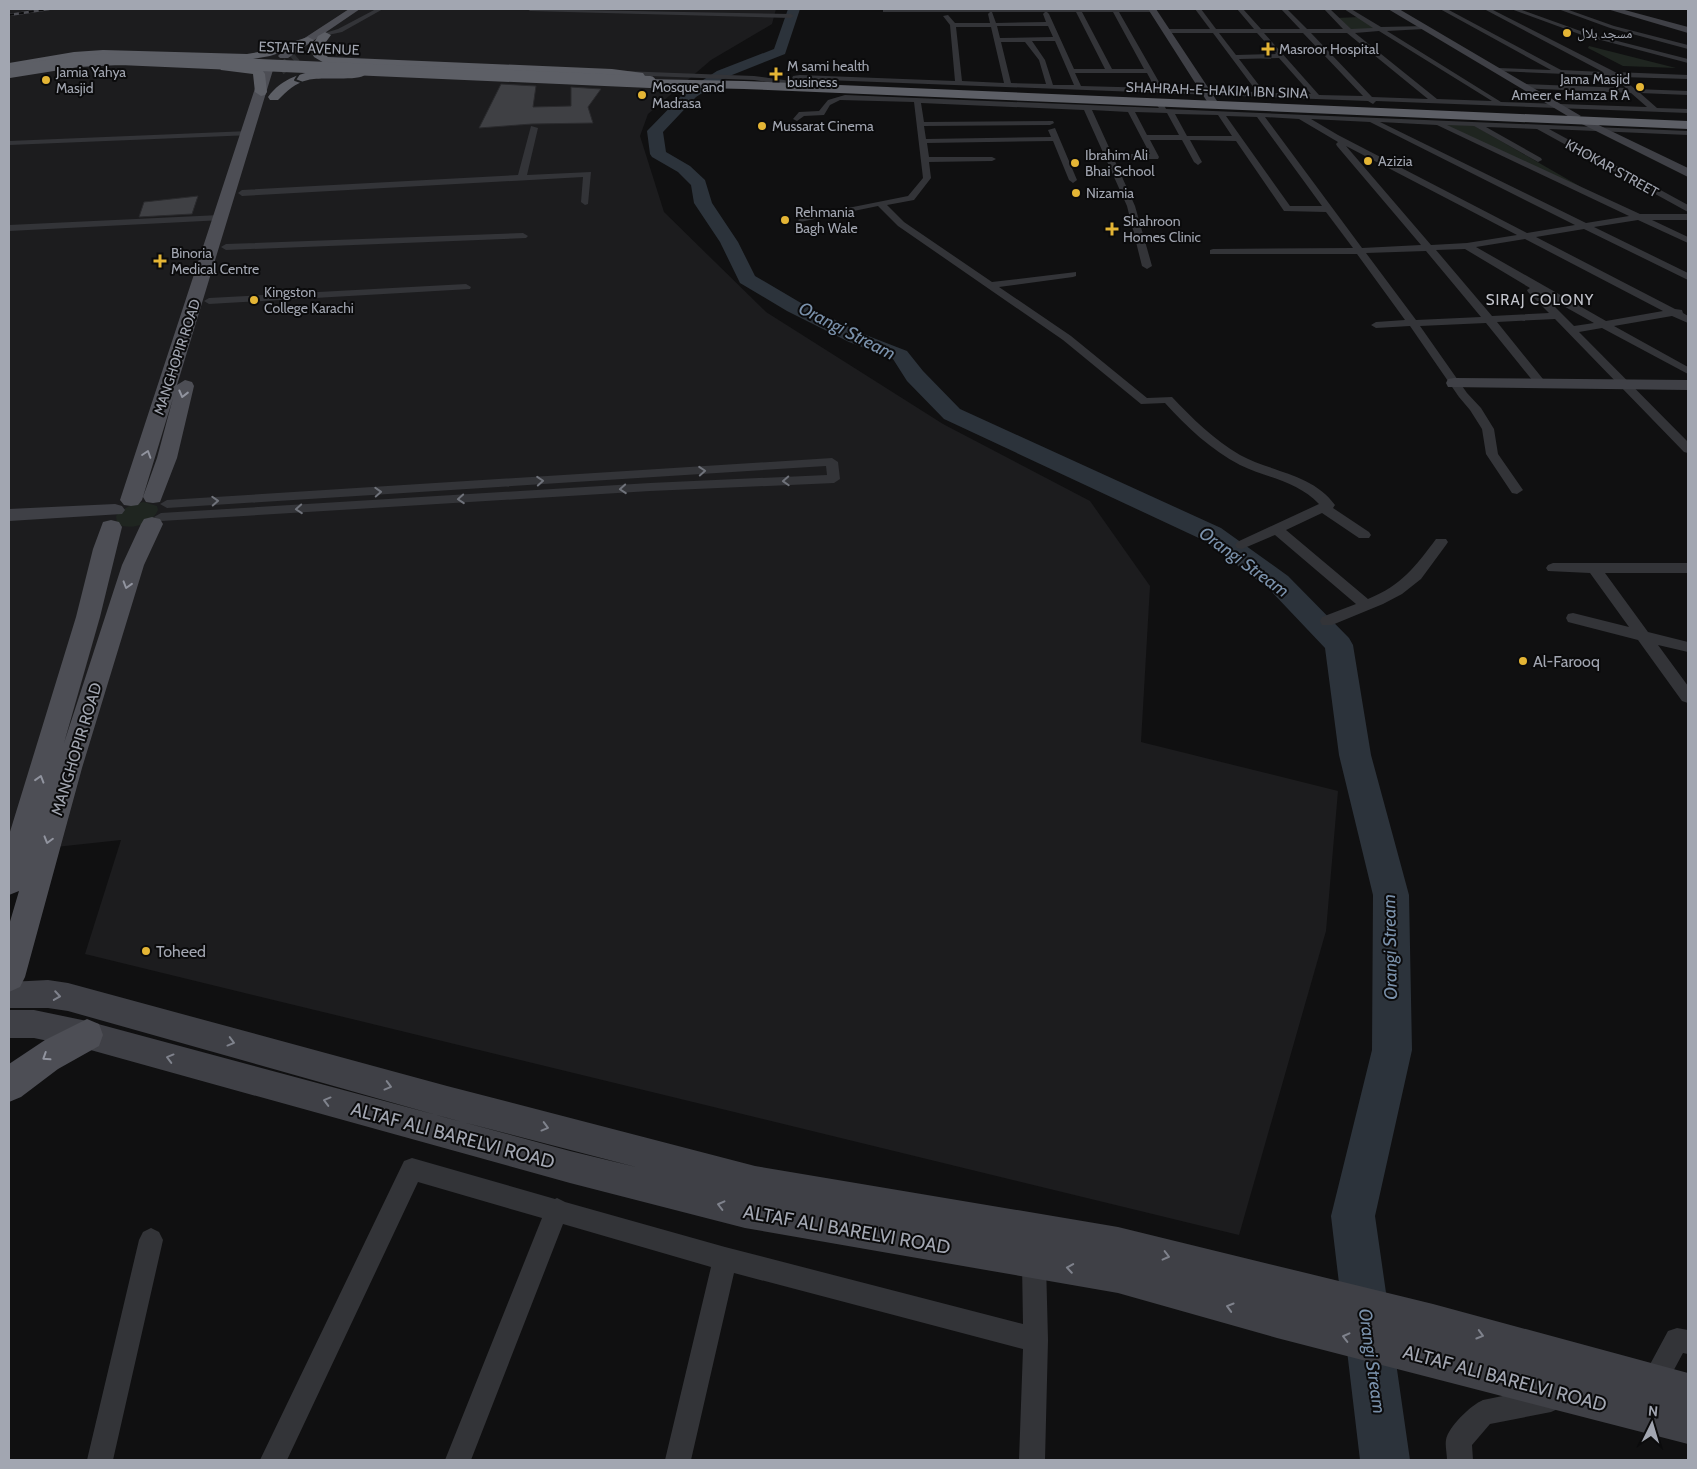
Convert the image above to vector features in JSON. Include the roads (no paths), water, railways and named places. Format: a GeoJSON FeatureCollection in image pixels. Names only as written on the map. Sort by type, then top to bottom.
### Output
{"type":"FeatureCollection","features":[{"type":"Feature","properties":{"kind":"highway"},"geometry":{"type":"LineString","coordinates":[[327,34],[315,46],[316,54],[326,60],[611,74],[651,80]]}},
{"type":"Feature","properties":{"kind":"highway"},"geometry":{"type":"LineString","coordinates":[[9,71],[89,54],[247,57],[266,54],[308,40]]}},
{"type":"Feature","properties":{"kind":"highway"},"geometry":{"type":"LineString","coordinates":[[9,71],[79,65],[222,65],[230,63],[234,59],[227,57],[157,54]]}},
{"type":"Feature","properties":{"kind":"highway","name":"ESTATE AVENUE"},"geometry":{"type":"LineString","coordinates":[[9,71],[79,57],[125,56],[611,74]]}},
{"type":"Feature","properties":{"kind":"highway"},"geometry":{"type":"LineString","coordinates":[[9,71],[78,61],[120,59],[746,83]]}},
{"type":"Feature","properties":{"kind":"highway"},"geometry":{"type":"LineString","coordinates":[[350,62],[330,64],[325,69],[330,71],[398,75],[597,82],[651,80]]}},
{"type":"Feature","properties":{"kind":"highway"},"geometry":{"type":"LineString","coordinates":[[184,65],[251,70],[259,74],[268,94],[286,84],[314,75],[398,75]]}},
{"type":"Feature","properties":{"kind":"highway","name":"SHAHRAH-E-HAKIM IBN SINA"},"geometry":{"type":"LineString","coordinates":[[746,83],[1297,112],[1580,118]]}},
{"type":"Feature","properties":{"kind":"highway","name":"SHAHRAH-E-HAKIM IBN SINA"},"geometry":{"type":"LineString","coordinates":[[746,83],[1209,96],[1374,103],[1447,110],[1684,125]]}},
{"type":"Feature","properties":{"kind":"main road"},"geometry":{"type":"LineString","coordinates":[[355,9],[308,40],[290,56],[364,9]]}},
{"type":"Feature","properties":{"kind":"main road"},"geometry":{"type":"LineString","coordinates":[[1152,9],[1209,96]]}},
{"type":"Feature","properties":{"kind":"main road"},"geometry":{"type":"LineString","coordinates":[[1612,9],[1688,30]]}},
{"type":"Feature","properties":{"kind":"main road","name":"MANGHOPIR ROAD"},"geometry":{"type":"LineString","coordinates":[[9,977],[69,768],[136,558],[158,511],[167,458],[189,370],[254,153],[274,70]]}},
{"type":"Feature","properties":{"kind":"main road","name":"MANGHOPIR ROAD"},"geometry":{"type":"LineString","coordinates":[[9,878],[88,617],[101,562],[116,514],[248,133],[268,94]]}},
{"type":"Feature","properties":{"kind":"main road"},"geometry":{"type":"LineString","coordinates":[[1580,118],[1688,173]]}},
{"type":"Feature","properties":{"kind":"main road"},"geometry":{"type":"LineString","coordinates":[[1454,383],[1688,385]]}},
{"type":"Feature","properties":{"kind":"main road"},"geometry":{"type":"LineString","coordinates":[[116,514],[129,530],[158,511]]}},
{"type":"Feature","properties":{"kind":"main road"},"geometry":{"type":"LineString","coordinates":[[9,527],[116,514],[158,511]]}},
{"type":"Feature","properties":{"kind":"main road"},"geometry":{"type":"LineString","coordinates":[[9,516],[116,514]]}},
{"type":"Feature","properties":{"kind":"main road"},"geometry":{"type":"LineString","coordinates":[[101,562],[110,555],[122,552],[132,553],[136,558]]}},
{"type":"Feature","properties":{"kind":"main road","name":"ALTAF ALI BARELVI ROAD"},"geometry":{"type":"LineString","coordinates":[[9,995],[48,994],[68,997],[447,1102],[755,1182],[1118,1260],[1278,1284],[1433,1322],[1688,1392]]}},
{"type":"Feature","properties":{"kind":"main road","name":"ALTAF ALI BARELVI ROAD"},"geometry":{"type":"LineString","coordinates":[[9,1024],[34,1024],[87,1035],[570,1167],[746,1211],[1034,1263],[1118,1260],[1277,1320],[1688,1425]]}},
{"type":"Feature","properties":{"kind":"main road"},"geometry":{"type":"LineString","coordinates":[[9,1085],[27,1070],[57,1050],[87,1035]]}},
{"type":"Feature","properties":{"kind":"street"},"geometry":{"type":"LineString","coordinates":[[327,34],[340,31],[380,9]]}},
{"type":"Feature","properties":{"kind":"street"},"geometry":{"type":"LineString","coordinates":[[530,9],[791,16]]}},
{"type":"Feature","properties":{"kind":"street"},"geometry":{"type":"LineString","coordinates":[[991,9],[992,24],[1008,84]]}},
{"type":"Feature","properties":{"kind":"street"},"geometry":{"type":"LineString","coordinates":[[1012,9],[1013,24],[1018,40]]}},
{"type":"Feature","properties":{"kind":"street"},"geometry":{"type":"LineString","coordinates":[[1114,9],[1149,71],[1163,104],[1198,162]]}},
{"type":"Feature","properties":{"kind":"street"},"geometry":{"type":"LineString","coordinates":[[885,11],[1152,9]]}},
{"type":"Feature","properties":{"kind":"street"},"geometry":{"type":"LineString","coordinates":[[1198,9],[1262,94]]}},
{"type":"Feature","properties":{"kind":"street"},"geometry":{"type":"LineString","coordinates":[[1240,9],[1316,96]]}},
{"type":"Feature","properties":{"kind":"street"},"geometry":{"type":"LineString","coordinates":[[1284,9],[1374,103]]}},
{"type":"Feature","properties":{"kind":"street"},"geometry":{"type":"LineString","coordinates":[[1326,9],[1349,31],[1447,110]]}},
{"type":"Feature","properties":{"kind":"street"},"geometry":{"type":"LineString","coordinates":[[1347,9],[1500,103]]}},
{"type":"Feature","properties":{"kind":"street"},"geometry":{"type":"LineString","coordinates":[[1393,9],[1580,118]]}},
{"type":"Feature","properties":{"kind":"street"},"geometry":{"type":"LineString","coordinates":[[1443,9],[1561,73]]}},
{"type":"Feature","properties":{"kind":"street"},"geometry":{"type":"LineString","coordinates":[[1487,9],[1615,75],[1654,109]]}},
{"type":"Feature","properties":{"kind":"street"},"geometry":{"type":"LineString","coordinates":[[1514,9],[1584,34],[1688,61]]}},
{"type":"Feature","properties":{"kind":"street"},"geometry":{"type":"LineString","coordinates":[[1560,9],[1612,28],[1688,46]]}},
{"type":"Feature","properties":{"kind":"street"},"geometry":{"type":"LineString","coordinates":[[941,10],[953,25],[959,82]]}},
{"type":"Feature","properties":{"kind":"street"},"geometry":{"type":"LineString","coordinates":[[1044,10],[1078,87]]}},
{"type":"Feature","properties":{"kind":"street"},"geometry":{"type":"LineString","coordinates":[[1078,10],[1110,71]]}},
{"type":"Feature","properties":{"kind":"street"},"geometry":{"type":"LineString","coordinates":[[953,25],[1050,24]]}},
{"type":"Feature","properties":{"kind":"street"},"geometry":{"type":"LineString","coordinates":[[1166,31],[1349,31],[1424,27]]}},
{"type":"Feature","properties":{"kind":"street"},"geometry":{"type":"LineString","coordinates":[[996,40],[1057,39]]}},
{"type":"Feature","properties":{"kind":"street"},"geometry":{"type":"LineString","coordinates":[[1027,40],[1042,60],[1050,86]]}},
{"type":"Feature","properties":{"kind":"street"},"geometry":{"type":"LineString","coordinates":[[1233,57],[1283,56]]}},
{"type":"Feature","properties":{"kind":"street"},"geometry":{"type":"LineString","coordinates":[[1641,67],[1623,66],[1641,76]]}},
{"type":"Feature","properties":{"kind":"street"},"geometry":{"type":"LineString","coordinates":[[1498,70],[1688,77]]}},
{"type":"Feature","properties":{"kind":"street"},"geometry":{"type":"LineString","coordinates":[[1071,71],[1149,71]]}},
{"type":"Feature","properties":{"kind":"street"},"geometry":{"type":"LineString","coordinates":[[611,74],[754,78],[793,84],[796,78],[800,77],[1078,87],[1220,113],[1259,114],[1297,112],[1369,119],[1598,128],[1684,125],[1688,139]]}},
{"type":"Feature","properties":{"kind":"street"},"geometry":{"type":"LineString","coordinates":[[1524,86],[1688,93]]}},
{"type":"Feature","properties":{"kind":"street"},"geometry":{"type":"LineString","coordinates":[[797,118],[802,114],[820,113],[826,105],[838,97],[1130,109],[1209,96],[1262,94],[1316,96],[1374,103],[1434,100],[1688,111]]}},
{"type":"Feature","properties":{"kind":"street"},"geometry":{"type":"LineString","coordinates":[[803,220],[911,198],[927,178],[917,99]]}},
{"type":"Feature","properties":{"kind":"street"},"geometry":{"type":"LineString","coordinates":[[1042,105],[1073,180]]}},
{"type":"Feature","properties":{"kind":"street"},"geometry":{"type":"LineString","coordinates":[[1087,107],[1131,206],[1147,266]]}},
{"type":"Feature","properties":{"kind":"street"},"geometry":{"type":"LineString","coordinates":[[1109,156],[1155,157],[1130,109]]}},
{"type":"Feature","properties":{"kind":"street"},"geometry":{"type":"LineString","coordinates":[[1297,112],[1335,137],[1688,320]]}},
{"type":"Feature","properties":{"kind":"street"},"geometry":{"type":"LineString","coordinates":[[1220,113],[1287,209],[1330,209]]}},
{"type":"Feature","properties":{"kind":"street"},"geometry":{"type":"LineString","coordinates":[[1259,114],[1412,322],[1454,383],[1482,418],[1488,429],[1492,454],[1517,490]]}},
{"type":"Feature","properties":{"kind":"street"},"geometry":{"type":"LineString","coordinates":[[1369,119],[1688,277]]}},
{"type":"Feature","properties":{"kind":"street"},"geometry":{"type":"LineString","coordinates":[[1435,122],[1688,240]]}},
{"type":"Feature","properties":{"kind":"street"},"geometry":{"type":"LineString","coordinates":[[920,124],[1050,123]]}},
{"type":"Feature","properties":{"kind":"street"},"geometry":{"type":"LineString","coordinates":[[1475,124],[1593,192],[1600,200]]}},
{"type":"Feature","properties":{"kind":"street","name":"KHOKAR STREET"},"geometry":{"type":"LineString","coordinates":[[1537,126],[1688,209]]}},
{"type":"Feature","properties":{"kind":"street"},"geometry":{"type":"LineString","coordinates":[[522,178],[534,128]]}},
{"type":"Feature","properties":{"kind":"street"},"geometry":{"type":"LineString","coordinates":[[9,143],[248,133]]}},
{"type":"Feature","properties":{"kind":"street"},"geometry":{"type":"LineString","coordinates":[[1145,137],[1238,139]]}},
{"type":"Feature","properties":{"kind":"street"},"geometry":{"type":"LineString","coordinates":[[1335,137],[1489,319],[1541,384]]}},
{"type":"Feature","properties":{"kind":"street"},"geometry":{"type":"LineString","coordinates":[[922,141],[1056,139]]}},
{"type":"Feature","properties":{"kind":"street"},"geometry":{"type":"LineString","coordinates":[[925,160],[992,159]]}},
{"type":"Feature","properties":{"kind":"street"},"geometry":{"type":"LineString","coordinates":[[242,193],[588,174],[585,202]]}},
{"type":"Feature","properties":{"kind":"street"},"geometry":{"type":"LineString","coordinates":[[880,203],[901,224],[1067,338],[1145,402],[1168,399],[1192,425],[1227,452],[1247,464],[1302,483],[1328,505],[1242,545]]}},
{"type":"Feature","properties":{"kind":"street"},"geometry":{"type":"LineString","coordinates":[[1213,252],[1360,252],[1467,246],[1639,217],[1688,216]]}},
{"type":"Feature","properties":{"kind":"street"},"geometry":{"type":"LineString","coordinates":[[9,228],[220,218]]}},
{"type":"Feature","properties":{"kind":"street"},"geometry":{"type":"LineString","coordinates":[[226,247],[523,236]]}},
{"type":"Feature","properties":{"kind":"street"},"geometry":{"type":"LineString","coordinates":[[1467,246],[1520,278],[1688,371]]}},
{"type":"Feature","properties":{"kind":"street"},"geometry":{"type":"LineString","coordinates":[[991,285],[1073,274]]}},
{"type":"Feature","properties":{"kind":"street"},"geometry":{"type":"LineString","coordinates":[[1520,278],[1688,449]]}},
{"type":"Feature","properties":{"kind":"street"},"geometry":{"type":"LineString","coordinates":[[209,301],[466,287]]}},
{"type":"Feature","properties":{"kind":"street"},"geometry":{"type":"LineString","coordinates":[[1572,330],[1688,311]]}},
{"type":"Feature","properties":{"kind":"street"},"geometry":{"type":"LineString","coordinates":[[1376,325],[1557,316]]}},
{"type":"Feature","properties":{"kind":"street"},"geometry":{"type":"LineString","coordinates":[[158,511],[650,481],[832,462],[834,479],[650,481]]}},
{"type":"Feature","properties":{"kind":"street"},"geometry":{"type":"LineString","coordinates":[[1323,507],[1364,535]]}},
{"type":"Feature","properties":{"kind":"street"},"geometry":{"type":"LineString","coordinates":[[1277,529],[1366,605]]}},
{"type":"Feature","properties":{"kind":"street"},"geometry":{"type":"LineString","coordinates":[[1327,621],[1366,605],[1406,585],[1441,542]]}},
{"type":"Feature","properties":{"kind":"street"},"geometry":{"type":"LineString","coordinates":[[1553,568],[1688,568]]}},
{"type":"Feature","properties":{"kind":"street"},"geometry":{"type":"LineString","coordinates":[[1594,568],[1688,697]]}},
{"type":"Feature","properties":{"kind":"street"},"geometry":{"type":"LineString","coordinates":[[1573,618],[1688,647]]}},
{"type":"Feature","properties":{"kind":"street"},"geometry":{"type":"LineString","coordinates":[[273,1460],[412,1169],[557,1209],[725,1259],[1036,1340]]}},
{"type":"Feature","properties":{"kind":"street"},"geometry":{"type":"LineString","coordinates":[[458,1460],[557,1209]]}},
{"type":"Feature","properties":{"kind":"street"},"geometry":{"type":"LineString","coordinates":[[100,1460],[151,1240]]}},
{"type":"Feature","properties":{"kind":"street"},"geometry":{"type":"LineString","coordinates":[[678,1460],[725,1259]]}},
{"type":"Feature","properties":{"kind":"street"},"geometry":{"type":"LineString","coordinates":[[1032,1460],[1036,1340],[1034,1263]]}},
{"type":"Feature","properties":{"kind":"street"},"geometry":{"type":"LineString","coordinates":[[1653,1383],[1677,1340],[1688,1342]]}},
{"type":"Feature","properties":{"kind":"street"},"geometry":{"type":"LineString","coordinates":[[1460,1460],[1459,1440],[1483,1413],[1571,1395]]}},
{"type":"Feature","properties":{"kind":"waterway","name":"Orangi Stream"},"geometry":{"type":"LineString","coordinates":[[794,9],[785,31],[780,51],[722,74],[691,94],[655,131],[658,154],[684,169],[699,184],[703,203],[729,242],[747,279],[794,307],[856,338],[900,355],[915,376],[952,414],[1212,534],[1278,582],[1339,645],[1355,755],[1391,895],[1392,1050],[1353,1216],[1385,1460]]}},
{"type":"Feature","properties":{"kind":"tunnel"},"geometry":{"type":"LineString","coordinates":[[280,70],[296,56]]}},
{"type":"Feature","properties":{"kind":"railway"},"geometry":{"type":"LineString","coordinates":[[9,15],[49,9]]}},
{"type":"Feature","properties":{"kind":"place","name":"مسجد بلال"},"geometry":{"type":"Point","coordinates":[1567,33]}},
{"type":"Feature","properties":{"kind":"place","name":"Masroor Hospital"},"geometry":{"type":"Point","coordinates":[1268,49]}},
{"type":"Feature","properties":{"kind":"place","name":"M sami health business"},"geometry":{"type":"Point","coordinates":[776,74]}},
{"type":"Feature","properties":{"kind":"place","name":"Jamia Yahya Masjid"},"geometry":{"type":"Point","coordinates":[46,80]}},
{"type":"Feature","properties":{"kind":"place","name":"Jama Masjid Ameer e Hamza R A"},"geometry":{"type":"Point","coordinates":[1640,87]}},
{"type":"Feature","properties":{"kind":"place","name":"Mosque and Madrasa"},"geometry":{"type":"Point","coordinates":[642,95]}},
{"type":"Feature","properties":{"kind":"place","name":"Mussarat Cinema"},"geometry":{"type":"Point","coordinates":[762,126]}},
{"type":"Feature","properties":{"kind":"place","name":"Azizia"},"geometry":{"type":"Point","coordinates":[1368,161]}},
{"type":"Feature","properties":{"kind":"place","name":"Ibrahim Ali Bhai School"},"geometry":{"type":"Point","coordinates":[1075,163]}},
{"type":"Feature","properties":{"kind":"place","name":"Nizamia"},"geometry":{"type":"Point","coordinates":[1076,193]}},
{"type":"Feature","properties":{"kind":"place","name":"Rehmania Bagh Wale"},"geometry":{"type":"Point","coordinates":[785,220]}},
{"type":"Feature","properties":{"kind":"place","name":"Shahroon Homes Clinic"},"geometry":{"type":"Point","coordinates":[1112,229]}},
{"type":"Feature","properties":{"kind":"place","name":"Binoria Medical Centre"},"geometry":{"type":"Point","coordinates":[160,261]}},
{"type":"Feature","properties":{"kind":"place","name":"Kingston College Karachi"},"geometry":{"type":"Point","coordinates":[254,300]}},
{"type":"Feature","properties":{"kind":"place","name":"Al-Farooq"},"geometry":{"type":"Point","coordinates":[1523,661]}},
{"type":"Feature","properties":{"kind":"place","name":"Toheed"},"geometry":{"type":"Point","coordinates":[146,951]}},
{"type":"Feature","properties":{"kind":"district","name":"SIRAJ COLONY"},"geometry":{"type":"Point","coordinates":[1540,300]}}]}
